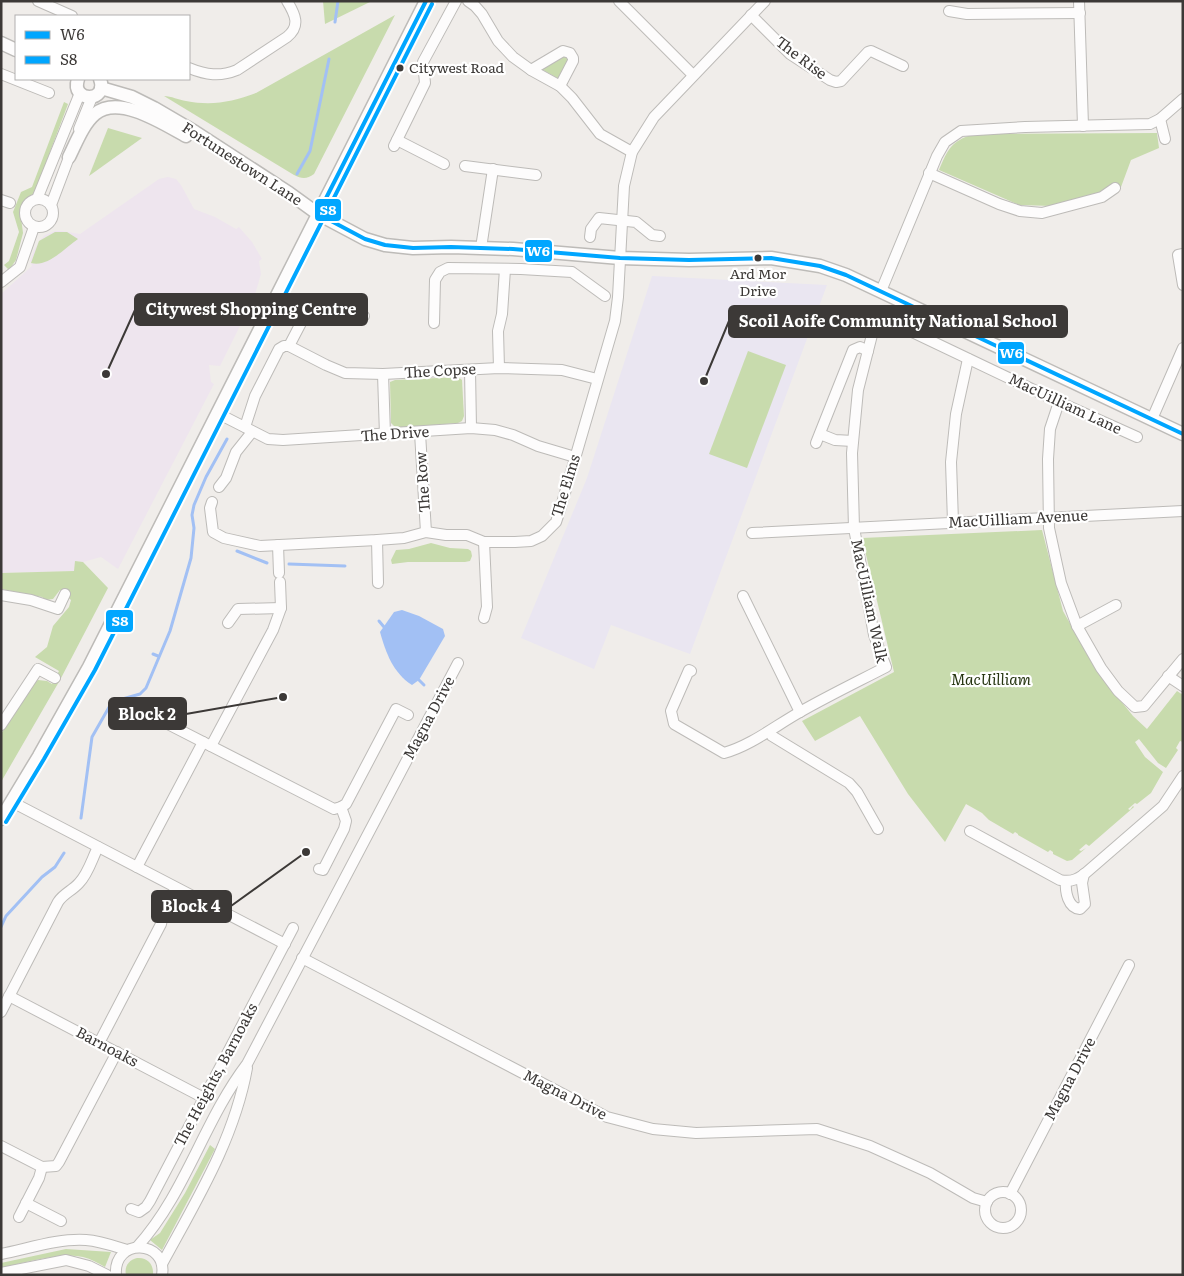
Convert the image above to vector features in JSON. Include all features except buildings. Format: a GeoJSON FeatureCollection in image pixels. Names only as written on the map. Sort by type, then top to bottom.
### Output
{"type":"FeatureCollection","features":[{"type":"Feature","properties":{"kind":"street"},"geometry":{"type":"LineString","coordinates":[[38,1],[70,15]]}},
{"type":"Feature","properties":{"kind":"street"},"geometry":{"type":"LineString","coordinates":[[190,68],[210,75],[229,73],[237,70],[292,34],[296,25],[295,16],[286,1]]}},
{"type":"Feature","properties":{"kind":"street"},"geometry":{"type":"LineString","coordinates":[[1,819],[89,667],[426,1]]}},
{"type":"Feature","properties":{"kind":"street"},"geometry":{"type":"LineString","coordinates":[[444,164],[395,143],[425,83],[426,77],[423,62],[456,1]]}},
{"type":"Feature","properties":{"kind":"street"},"geometry":{"type":"LineString","coordinates":[[468,1],[482,14],[498,41],[513,57],[531,70],[560,86],[572,98],[600,134],[632,152]]}},
{"type":"Feature","properties":{"kind":"street"},"geometry":{"type":"LineString","coordinates":[[620,1],[693,75]]}},
{"type":"Feature","properties":{"kind":"street","name":"The Elms"},"geometry":{"type":"LineString","coordinates":[[212,502],[210,508],[213,532],[250,544],[278,545],[376,540],[404,538],[426,532],[446,535],[467,535],[484,542],[531,541],[549,530],[556,522],[560,510],[615,321],[624,186],[632,152],[654,117],[765,1]]}},
{"type":"Feature","properties":{"kind":"street"},"geometry":{"type":"LineString","coordinates":[[1080,1],[1083,126]]}},
{"type":"Feature","properties":{"kind":"street"},"geometry":{"type":"LineString","coordinates":[[949,11],[967,14],[1080,13]]}},
{"type":"Feature","properties":{"kind":"street","name":"The Rise"},"geometry":{"type":"LineString","coordinates":[[751,15],[790,54],[830,80],[841,81],[871,51],[903,66]]}},
{"type":"Feature","properties":{"kind":"street"},"geometry":{"type":"LineString","coordinates":[[1,43],[15,50]]}},
{"type":"Feature","properties":{"kind":"street"},"geometry":{"type":"LineString","coordinates":[[531,70],[563,51],[567,52],[573,58],[573,61],[560,86]]}},
{"type":"Feature","properties":{"kind":"street"},"geometry":{"type":"LineString","coordinates":[[1,74],[15,80]]}},
{"type":"Feature","properties":{"kind":"street"},"geometry":{"type":"LineString","coordinates":[[16,80],[49,93]]}},
{"type":"Feature","properties":{"kind":"street"},"geometry":{"type":"LineString","coordinates":[[78,80],[76,86],[86,95]]}},
{"type":"Feature","properties":{"kind":"street","name":"Fortunestown Lane"},"geometry":{"type":"LineString","coordinates":[[86,95],[98,94],[101,83],[154,108],[227,153],[318,214],[365,239],[385,245],[413,248],[481,248],[620,258],[689,260],[771,258],[820,266],[846,275],[881,291],[1183,434]]}},
{"type":"Feature","properties":{"kind":"street"},"geometry":{"type":"LineString","coordinates":[[51,205],[69,157],[86,95]]}},
{"type":"Feature","properties":{"kind":"street"},"geometry":{"type":"LineString","coordinates":[[37,199],[45,200],[51,205],[54,213],[51,222],[43,227],[34,227],[27,221],[25,212],[29,204],[37,199],[86,95]]}},
{"type":"Feature","properties":{"kind":"street"},"geometry":{"type":"LineString","coordinates":[[881,291],[929,173],[944,142],[961,131],[1025,127],[1150,124],[1160,120],[1183,99]]}},
{"type":"Feature","properties":{"kind":"street"},"geometry":{"type":"LineString","coordinates":[[69,157],[91,118],[102,109],[115,107],[139,112],[212,150],[227,153]]}},
{"type":"Feature","properties":{"kind":"street"},"geometry":{"type":"LineString","coordinates":[[1160,120],[1165,139]]}},
{"type":"Feature","properties":{"kind":"street"},"geometry":{"type":"LineString","coordinates":[[465,166],[536,175]]}},
{"type":"Feature","properties":{"kind":"street"},"geometry":{"type":"LineString","coordinates":[[481,248],[493,169]]}},
{"type":"Feature","properties":{"kind":"street"},"geometry":{"type":"LineString","coordinates":[[929,173],[999,204],[1020,210],[1042,213],[1102,197],[1115,188]]}},
{"type":"Feature","properties":{"kind":"street"},"geometry":{"type":"LineString","coordinates":[[590,237],[591,229],[599,218],[636,222],[652,235],[660,236]]}},
{"type":"Feature","properties":{"kind":"street"},"geometry":{"type":"LineString","coordinates":[[1,282],[20,267],[34,227]]}},
{"type":"Feature","properties":{"kind":"street"},"geometry":{"type":"LineString","coordinates":[[1180,255],[1183,285]]}},
{"type":"Feature","properties":{"kind":"street"},"geometry":{"type":"LineString","coordinates":[[434,323],[435,280],[440,272],[448,268],[572,272],[605,296]]}},
{"type":"Feature","properties":{"kind":"street"},"geometry":{"type":"LineString","coordinates":[[499,368],[498,331],[502,314],[505,269]]}},
{"type":"Feature","properties":{"kind":"street"},"geometry":{"type":"LineString","coordinates":[[219,487],[226,478],[236,452],[249,438],[255,396],[279,349],[289,346],[313,300],[319,300],[346,314],[364,316]]}},
{"type":"Feature","properties":{"kind":"street","name":"MacUilliam Lane"},"geometry":{"type":"LineString","coordinates":[[868,351],[875,323],[885,319],[1059,402],[1137,436]]}},
{"type":"Feature","properties":{"kind":"street","name":"The Copse"},"geometry":{"type":"LineString","coordinates":[[289,346],[326,366],[345,373],[383,374],[499,368],[562,370],[597,379]]}},
{"type":"Feature","properties":{"kind":"street"},"geometry":{"type":"LineString","coordinates":[[853,441],[818,439],[854,350],[860,347],[868,351],[858,390],[853,441],[854,528]]}},
{"type":"Feature","properties":{"kind":"street"},"geometry":{"type":"LineString","coordinates":[[1152,419],[1183,348]]}},
{"type":"Feature","properties":{"kind":"street"},"geometry":{"type":"LineString","coordinates":[[953,522],[952,453],[956,414],[968,358]]}},
{"type":"Feature","properties":{"kind":"street"},"geometry":{"type":"LineString","coordinates":[[470,370],[471,428]]}},
{"type":"Feature","properties":{"kind":"street"},"geometry":{"type":"LineString","coordinates":[[383,374],[385,435]]}},
{"type":"Feature","properties":{"kind":"street"},"geometry":{"type":"LineString","coordinates":[[1059,402],[1050,429],[1048,458],[1050,528],[1061,583],[1077,626],[1101,668],[1118,691],[1135,707],[1144,706],[1183,659]]}},
{"type":"Feature","properties":{"kind":"street","name":"The Drive"},"geometry":{"type":"LineString","coordinates":[[217,414],[268,439],[283,440],[385,435],[471,428],[514,434],[538,446],[575,457]]}},
{"type":"Feature","properties":{"kind":"street","name":"The Row"},"geometry":{"type":"LineString","coordinates":[[420,432],[426,532]]}},
{"type":"Feature","properties":{"kind":"street","name":"MacUilliam Avenue"},"geometry":{"type":"LineString","coordinates":[[752,534],[1183,511]]}},
{"type":"Feature","properties":{"kind":"street","name":"MacUilliam Walk"},"geometry":{"type":"LineString","coordinates":[[800,712],[886,667],[874,635],[854,528]]}},
{"type":"Feature","properties":{"kind":"street"},"geometry":{"type":"LineString","coordinates":[[376,540],[378,582]]}},
{"type":"Feature","properties":{"kind":"street"},"geometry":{"type":"LineString","coordinates":[[484,542],[486,607],[484,618]]}},
{"type":"Feature","properties":{"kind":"street"},"geometry":{"type":"LineString","coordinates":[[137,867],[273,630],[281,608],[278,545]]}},
{"type":"Feature","properties":{"kind":"street"},"geometry":{"type":"LineString","coordinates":[[1,595],[31,600],[58,609],[65,594]]}},
{"type":"Feature","properties":{"kind":"street"},"geometry":{"type":"LineString","coordinates":[[691,671],[689,670],[671,711],[674,724],[724,753],[770,732],[800,712],[743,596]]}},
{"type":"Feature","properties":{"kind":"street"},"geometry":{"type":"LineString","coordinates":[[1077,626],[1116,605]]}},
{"type":"Feature","properties":{"kind":"street"},"geometry":{"type":"LineString","coordinates":[[228,623],[238,609],[281,608]]}},
{"type":"Feature","properties":{"kind":"street","name":"Magna Drive"},"geometry":{"type":"LineString","coordinates":[[116,1275],[118,1260],[150,1233],[175,1196],[217,1111],[234,1081],[247,1064],[458,663]]}},
{"type":"Feature","properties":{"kind":"street"},"geometry":{"type":"LineString","coordinates":[[1,725],[38,669],[55,678]]}},
{"type":"Feature","properties":{"kind":"street"},"geometry":{"type":"LineString","coordinates":[[1168,676],[1183,686]]}},
{"type":"Feature","properties":{"kind":"street"},"geometry":{"type":"LineString","coordinates":[[160,720],[334,809],[346,804],[396,709],[408,715]]}},
{"type":"Feature","properties":{"kind":"street"},"geometry":{"type":"LineString","coordinates":[[770,732],[772,736],[849,784],[857,792],[878,829]]}},
{"type":"Feature","properties":{"kind":"street"},"geometry":{"type":"LineString","coordinates":[[970,832],[1060,880],[1073,880],[1084,874],[1163,806],[1183,776]]}},
{"type":"Feature","properties":{"kind":"street"},"geometry":{"type":"LineString","coordinates":[[12,802],[285,944]]}},
{"type":"Feature","properties":{"kind":"street"},"geometry":{"type":"LineString","coordinates":[[318,869],[323,870],[344,829],[346,821],[341,807]]}},
{"type":"Feature","properties":{"kind":"street"},"geometry":{"type":"LineString","coordinates":[[1,1012],[58,902],[63,894],[78,885],[84,877],[98,847]]}},
{"type":"Feature","properties":{"kind":"street"},"geometry":{"type":"LineString","coordinates":[[1066,881],[1066,890],[1071,905],[1074,909],[1080,909],[1085,904],[1082,883],[1084,874]]}},
{"type":"Feature","properties":{"kind":"street"},"geometry":{"type":"LineString","coordinates":[[99,1043],[162,924],[164,910],[176,888]]}},
{"type":"Feature","properties":{"kind":"street","name":"The Heights, Barnoaks"},"geometry":{"type":"LineString","coordinates":[[131,1209],[139,1212],[150,1201],[293,928]]}},
{"type":"Feature","properties":{"kind":"street","name":"Magna Drive"},"geometry":{"type":"LineString","coordinates":[[302,958],[607,1117],[653,1129],[696,1133],[817,1129],[870,1146],[930,1173],[973,1198],[987,1202]]}},
{"type":"Feature","properties":{"kind":"street","name":"Magna Drive"},"geometry":{"type":"LineString","coordinates":[[1010,1194],[1129,965]]}},
{"type":"Feature","properties":{"kind":"street","name":"Barnoaks"},"geometry":{"type":"LineString","coordinates":[[10,996],[204,1098]]}},
{"type":"Feature","properties":{"kind":"street"},"geometry":{"type":"LineString","coordinates":[[1,1146],[42,1168],[56,1166],[117,1052]]}},
{"type":"Feature","properties":{"kind":"street","name":"Magna Drive"},"geometry":{"type":"LineString","coordinates":[[162,1270],[221,1153],[244,1085],[247,1064]]}},
{"type":"Feature","properties":{"kind":"street"},"geometry":{"type":"LineString","coordinates":[[19,1217],[39,1178],[42,1168]]}},
{"type":"Feature","properties":{"kind":"street"},"geometry":{"type":"LineString","coordinates":[[1000,1192],[1010,1194],[1019,1202],[1021,1214],[1019,1220],[1009,1228],[1003,1229],[992,1224],[985,1214],[987,1202],[990,1197],[1000,1192]]}},
{"type":"Feature","properties":{"kind":"street"},"geometry":{"type":"LineString","coordinates":[[26,1203],[61,1221]]}},
{"type":"Feature","properties":{"kind":"street"},"geometry":{"type":"LineString","coordinates":[[1,1254],[66,1241],[85,1240],[132,1248],[144,1247],[155,1253],[162,1270]]}},
{"type":"Feature","properties":{"kind":"street"},"geometry":{"type":"LineString","coordinates":[[1,1273],[66,1260],[89,1266],[107,1275]]}},
{"type":"Feature","properties":{"kind":"shaded area"},"geometry":{"type":"Polygon","coordinates":[[[168,177],[176,179],[181,185],[194,209],[215,217],[236,229],[239,227],[252,242],[262,259],[259,261],[261,274],[254,298],[220,366],[209,365],[211,382],[214,384],[118,569],[101,557],[83,562],[75,561],[75,571],[1,573],[1,294],[32,266],[30,261],[34,250],[45,235],[55,231],[80,234],[159,179],[168,177]]]}},
{"type":"Feature","properties":{"kind":"shaded area"},"geometry":{"type":"Polygon","coordinates":[[[652,276],[827,285],[690,654],[611,625],[594,669],[521,638],[587,478],[652,276]]]}},
{"type":"Feature","properties":{"kind":"green space"},"geometry":{"type":"Polygon","coordinates":[[[323,1],[372,1],[325,24],[323,1]]]}},
{"type":"Feature","properties":{"kind":"green space"},"geometry":{"type":"Polygon","coordinates":[[[395,15],[314,174],[307,178],[294,175],[164,96],[205,103],[230,101],[256,93],[395,15]]]}},
{"type":"Feature","properties":{"kind":"green space"},"geometry":{"type":"Polygon","coordinates":[[[565,55],[569,59],[559,79],[543,70],[542,68],[565,55]]]}},
{"type":"Feature","properties":{"kind":"green space"},"geometry":{"type":"Polygon","coordinates":[[[64,102],[68,104],[35,192],[26,200],[20,210],[23,233],[16,260],[9,270],[4,265],[9,261],[19,232],[13,212],[21,192],[32,187],[64,102]]]}},
{"type":"Feature","properties":{"kind":"green space"},"geometry":{"type":"Polygon","coordinates":[[[108,128],[142,138],[89,176],[108,128]]]}},
{"type":"Feature","properties":{"kind":"green space"},"geometry":{"type":"Polygon","coordinates":[[[1157,133],[1159,148],[1131,160],[1121,187],[1052,206],[1019,205],[939,170],[951,147],[960,140],[974,134],[1157,133]]]}},
{"type":"Feature","properties":{"kind":"green space"},"geometry":{"type":"Polygon","coordinates":[[[55,232],[67,232],[78,239],[49,260],[37,264],[31,263],[39,241],[55,232]]]}},
{"type":"Feature","properties":{"kind":"green space"},"geometry":{"type":"Polygon","coordinates":[[[748,351],[786,365],[747,468],[709,454],[748,351]]]}},
{"type":"Feature","properties":{"kind":"green space"},"geometry":{"type":"Polygon","coordinates":[[[458,377],[462,380],[464,416],[462,421],[458,423],[399,428],[391,423],[390,382],[395,380],[458,377]]]}},
{"type":"Feature","properties":{"kind":"green space","name":"MacUilliam"},"geometry":{"type":"Polygon","coordinates":[[[1042,530],[1063,611],[1096,670],[1133,716],[1147,729],[1177,691],[1183,695],[1183,742],[1180,741],[1176,748],[1178,750],[1166,768],[1158,763],[1139,739],[1135,742],[1145,757],[1163,772],[1151,793],[1137,804],[1135,803],[1128,809],[1130,810],[1134,807],[1089,846],[1086,844],[1079,850],[1081,851],[1086,848],[1072,860],[1067,861],[1015,832],[1013,834],[966,804],[945,842],[908,794],[860,716],[815,741],[802,721],[894,672],[862,538],[1042,530]]]}},
{"type":"Feature","properties":{"kind":"green space"},"geometry":{"type":"Polygon","coordinates":[[[431,543],[450,548],[468,549],[471,551],[472,556],[470,561],[465,562],[408,562],[392,564],[391,560],[396,550],[409,549],[431,543]]]}},
{"type":"Feature","properties":{"kind":"green space"},"geometry":{"type":"Polygon","coordinates":[[[75,561],[83,562],[108,588],[60,680],[1,782],[1,734],[32,684],[38,680],[47,681],[52,684],[59,671],[35,657],[47,647],[53,626],[69,607],[71,600],[60,590],[53,599],[46,600],[42,597],[1,589],[1,573],[74,571],[75,561]]]}},
{"type":"Feature","properties":{"kind":"green space"},"geometry":{"type":"Polygon","coordinates":[[[210,1145],[215,1149],[162,1250],[150,1240],[160,1233],[185,1193],[210,1145]]]}},
{"type":"Feature","properties":{"kind":"green space"},"geometry":{"type":"Polygon","coordinates":[[[66,1249],[111,1252],[105,1267],[83,1257],[64,1256],[1,1268],[1,1263],[66,1249]]]}},
{"type":"Feature","properties":{"kind":"green space"},"geometry":{"type":"Polygon","coordinates":[[[137,1258],[149,1262],[153,1275],[126,1275],[128,1264],[137,1258]]]}},
{"type":"Feature","properties":{"kind":"water"},"geometry":{"type":"Polygon","coordinates":[[[402,610],[419,616],[443,629],[445,636],[419,680],[412,685],[395,668],[380,632],[394,612],[402,610]]]}},
{"type":"Feature","properties":{"kind":"waterway"},"geometry":{"type":"LineString","coordinates":[[335,22],[338,1]]}},
{"type":"Feature","properties":{"kind":"waterway"},"geometry":{"type":"LineString","coordinates":[[297,174],[310,151],[329,59]]}},
{"type":"Feature","properties":{"kind":"waterway"},"geometry":{"type":"LineString","coordinates":[[81,818],[92,737],[112,702],[140,694],[146,688],[170,631],[191,558],[194,505],[206,477],[227,439]]}},
{"type":"Feature","properties":{"kind":"waterway"},"geometry":{"type":"LineString","coordinates":[[237,551],[267,563]]}},
{"type":"Feature","properties":{"kind":"waterway"},"geometry":{"type":"LineString","coordinates":[[289,564],[345,566]]}},
{"type":"Feature","properties":{"kind":"waterway"},"geometry":{"type":"LineString","coordinates":[[379,621],[384,627]]}},
{"type":"Feature","properties":{"kind":"waterway"},"geometry":{"type":"LineString","coordinates":[[153,654],[158,656]]}},
{"type":"Feature","properties":{"kind":"waterway"},"geometry":{"type":"LineString","coordinates":[[419,680],[424,685]]}},
{"type":"Feature","properties":{"kind":"waterway"},"geometry":{"type":"LineString","coordinates":[[1,927],[6,916],[42,877],[55,867],[64,853]]}},
{"type":"Feature","properties":{"kind":"transit line","name":"W6"},"geometry":{"type":"LineString","coordinates":[[318,214],[426,1]]}},
{"type":"Feature","properties":{"kind":"transit line","name":"S8"},"geometry":{"type":"LineString","coordinates":[[6,822],[95,670],[432,4]]}},
{"type":"Feature","properties":{"kind":"transit line","name":"W6"},"geometry":{"type":"LineString","coordinates":[[318,214],[365,239],[385,245],[413,248],[513,249],[620,258],[689,260],[771,258],[820,266],[846,275],[1183,434]]}},
{"type":"Feature","properties":{"kind":"place","name":"Citywest Road"},"geometry":{"type":"Point","coordinates":[400,68]}},
{"type":"Feature","properties":{"kind":"place","name":"Ard Mor Drive"},"geometry":{"type":"Point","coordinates":[758,258]}},
{"type":"Feature","properties":{"kind":"place","name":"Citywest Shopping Centre"},"geometry":{"type":"Point","coordinates":[106,374]}},
{"type":"Feature","properties":{"kind":"place","name":"Scoil Aoife Community National School"},"geometry":{"type":"Point","coordinates":[704,381]}},
{"type":"Feature","properties":{"kind":"place","name":"Block 2"},"geometry":{"type":"Point","coordinates":[283,697]}},
{"type":"Feature","properties":{"kind":"place","name":"Block 4"},"geometry":{"type":"Point","coordinates":[306,852]}}]}
